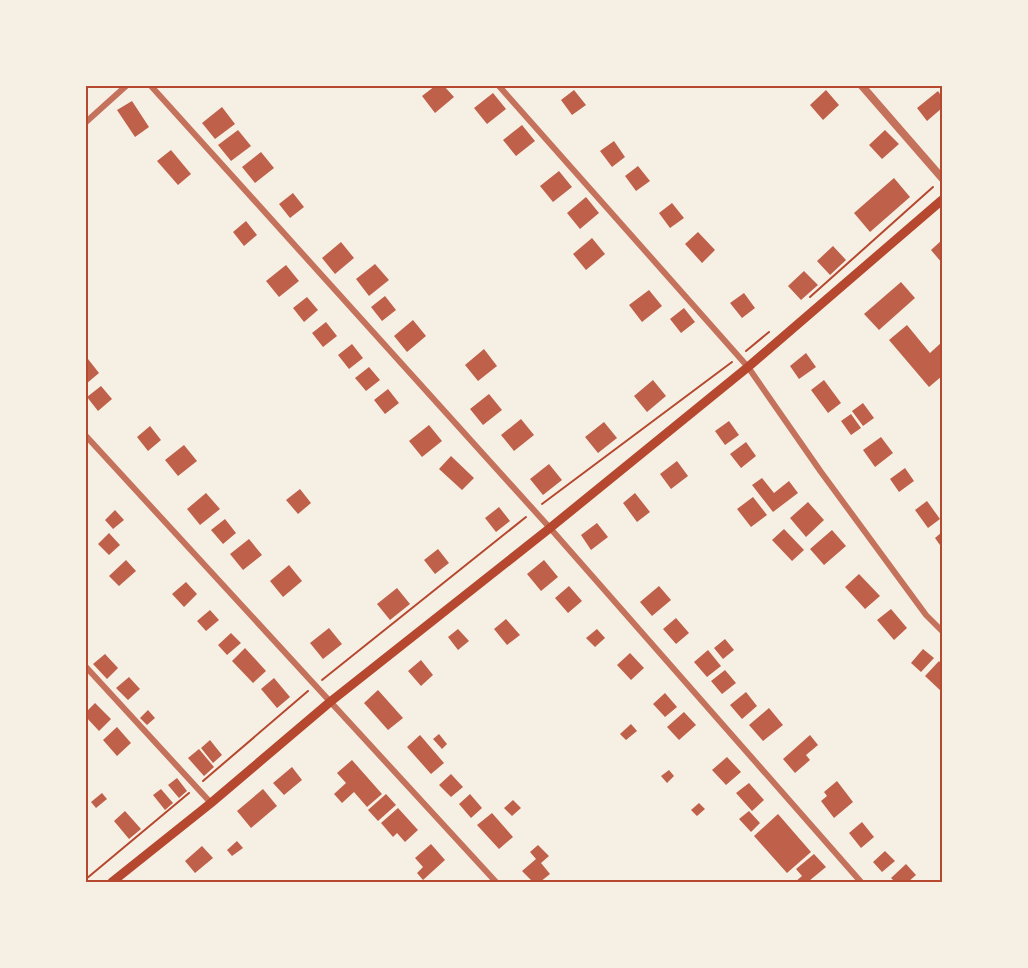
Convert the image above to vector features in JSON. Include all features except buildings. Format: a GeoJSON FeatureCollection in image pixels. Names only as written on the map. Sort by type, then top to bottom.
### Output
{"type":"FeatureCollection","features":[{"type":"Feature","properties":{"kind":"main road"},"geometry":{"type":"LineString","coordinates":[[112,882],[211,803],[330,702],[550,528],[748,367],[942,200]]}},
{"type":"Feature","properties":{"kind":"street"},"geometry":{"type":"LineString","coordinates":[[86,122],[126,86]]}},
{"type":"Feature","properties":{"kind":"street"},"geometry":{"type":"LineString","coordinates":[[151,86],[534,510],[861,882]]}},
{"type":"Feature","properties":{"kind":"street"},"geometry":{"type":"LineString","coordinates":[[499,86],[748,367],[820,472],[926,615],[942,631]]}},
{"type":"Feature","properties":{"kind":"street"},"geometry":{"type":"LineString","coordinates":[[862,86],[942,178]]}},
{"type":"Feature","properties":{"kind":"street"},"geometry":{"type":"LineString","coordinates":[[86,436],[496,882]]}},
{"type":"Feature","properties":{"kind":"street"},"geometry":{"type":"LineString","coordinates":[[86,668],[211,803]]}},
{"type":"Feature","properties":{"kind":"path"},"geometry":{"type":"LineString","coordinates":[[804,302],[934,186]]}},
{"type":"Feature","properties":{"kind":"path"},"geometry":{"type":"LineString","coordinates":[[86,879],[315,686],[534,510],[739,357],[771,330]]}}]}
